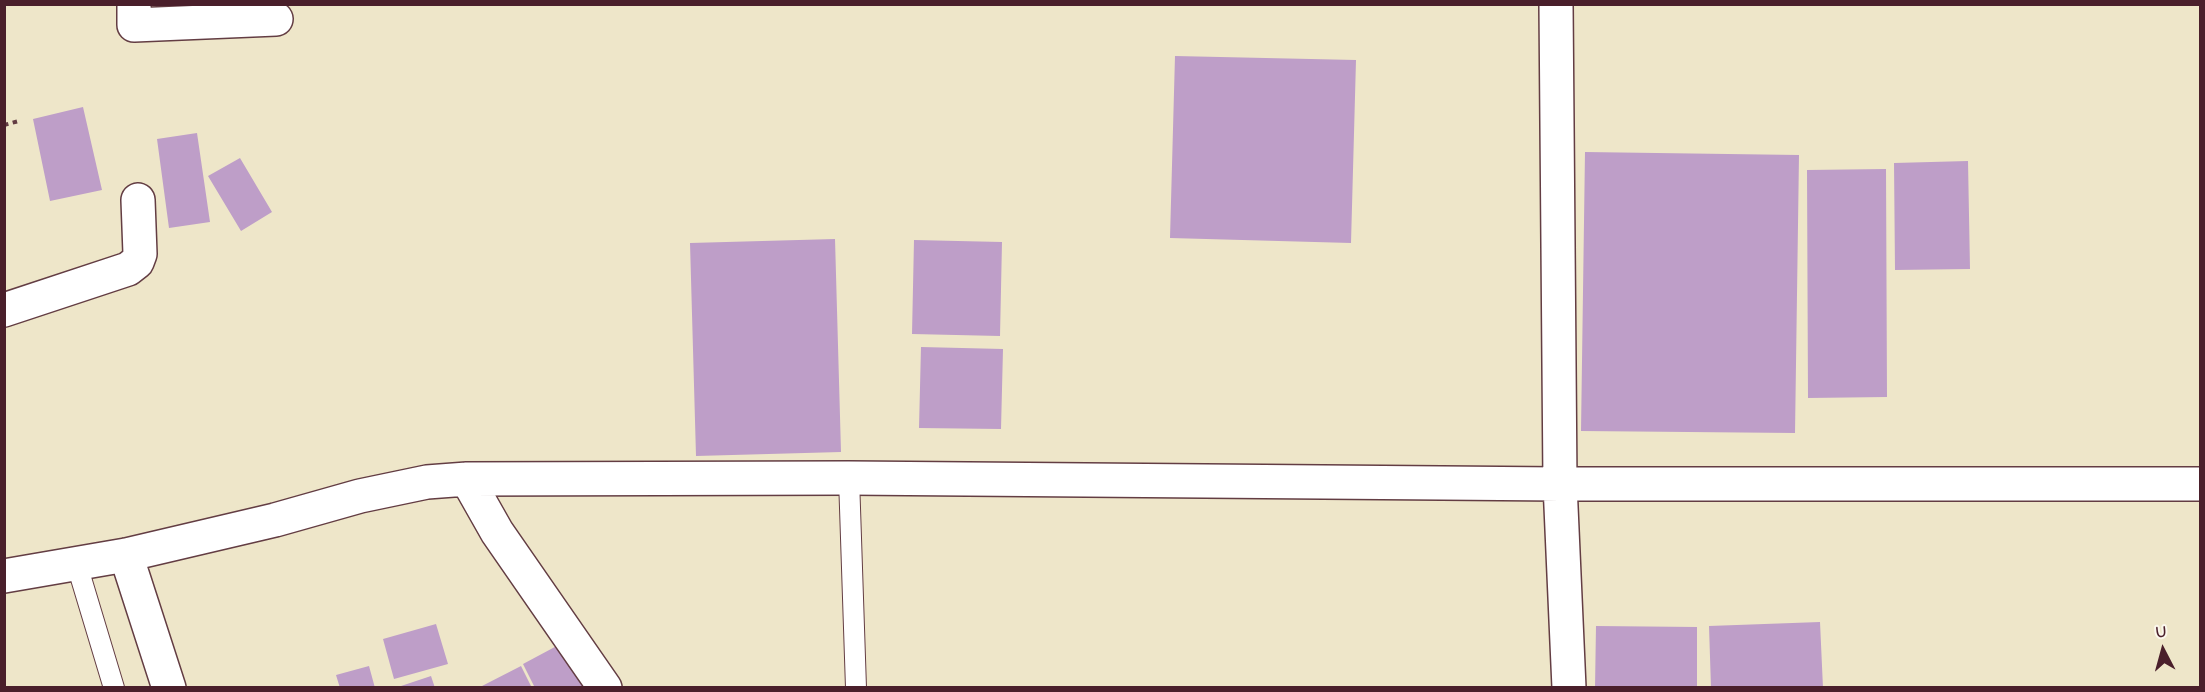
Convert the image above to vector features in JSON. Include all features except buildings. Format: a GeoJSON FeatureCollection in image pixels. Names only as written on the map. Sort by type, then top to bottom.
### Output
{"type":"FeatureCollection","features":[{"type":"Feature","properties":{"kind":"street"},"geometry":{"type":"LineString","coordinates":[[134,4],[135,25],[276,19]]}},
{"type":"Feature","properties":{"kind":"street"},"geometry":{"type":"LineString","coordinates":[[1556,4],[1560,484],[1569,687]]}},
{"type":"Feature","properties":{"kind":"street"},"geometry":{"type":"LineString","coordinates":[[4,310],[128,269],[137,262],[140,254],[138,200]]}},
{"type":"Feature","properties":{"kind":"street"},"geometry":{"type":"LineString","coordinates":[[4,576],[126,555],[275,520],[360,496],[427,482],[467,479],[849,478],[1560,484],[2200,484]]}},
{"type":"Feature","properties":{"kind":"street"},"geometry":{"type":"LineString","coordinates":[[467,479],[508,550],[604,687]]}},
{"type":"Feature","properties":{"kind":"street"},"geometry":{"type":"LineString","coordinates":[[126,555],[169,687]]}},
{"type":"Feature","properties":{"kind":"lane"},"geometry":{"type":"LineString","coordinates":[[849,478],[856,687]]}},
{"type":"Feature","properties":{"kind":"lane"},"geometry":{"type":"LineString","coordinates":[[77,565],[114,687]]}},
{"type":"Feature","properties":{"kind":"path"},"geometry":{"type":"LineString","coordinates":[[4,125],[19,121]]}}]}
